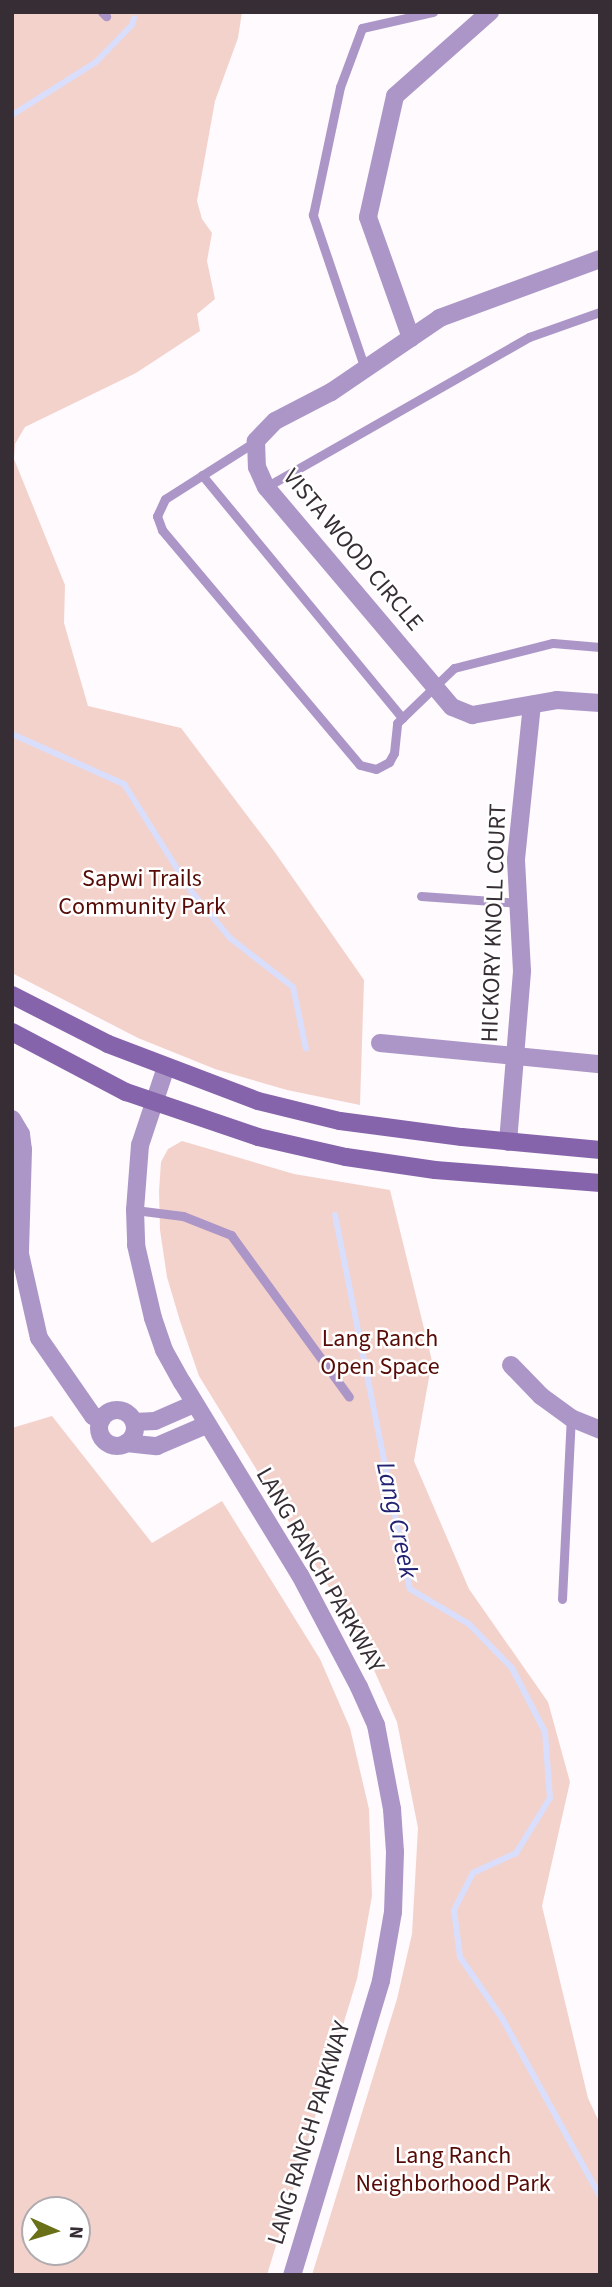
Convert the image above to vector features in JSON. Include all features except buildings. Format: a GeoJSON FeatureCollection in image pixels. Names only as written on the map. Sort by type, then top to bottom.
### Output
{"type":"FeatureCollection","features":[{"type":"Feature","properties":{"kind":"main road"},"geometry":{"type":"LineString","coordinates":[[12,995],[108,1044],[258,1101],[340,1121],[508,1142],[600,1150]]}},
{"type":"Feature","properties":{"kind":"main road"},"geometry":{"type":"LineString","coordinates":[[12,1032],[126,1092],[258,1138],[346,1157],[435,1170],[600,1182]]}},
{"type":"Feature","properties":{"kind":"street"},"geometry":{"type":"LineString","coordinates":[[411,338],[368,217],[394,96],[490,12]]}},
{"type":"Feature","properties":{"kind":"street"},"geometry":{"type":"LineString","coordinates":[[256,441],[275,421],[331,392],[411,338],[465,307],[600,259]]}},
{"type":"Feature","properties":{"kind":"street","name":"VISTA WOOD CIRCLE"},"geometry":{"type":"LineString","coordinates":[[256,441],[257,467],[267,487],[452,707],[472,715],[557,700],[600,703]]}},
{"type":"Feature","properties":{"kind":"street","name":"HICKORY KNOLL COURT"},"geometry":{"type":"LineString","coordinates":[[508,1142],[522,971],[516,859],[532,705]]}},
{"type":"Feature","properties":{"kind":"street"},"geometry":{"type":"LineString","coordinates":[[380,1043],[600,1064]]}},
{"type":"Feature","properties":{"kind":"street","name":"LANG RANCH PARKWAY"},"geometry":{"type":"LineString","coordinates":[[166,1067],[140,1145],[135,1210],[136,1245],[153,1318],[164,1349],[194,1404],[300,1575],[359,1687],[376,1726],[392,1809],[395,1852],[393,1912],[380,1981],[292,2275]]}},
{"type":"Feature","properties":{"kind":"street"},"geometry":{"type":"LineString","coordinates":[[12,1119],[21,1134],[23,1150],[20,1254],[39,1338],[93,1416],[101,1420]]}},
{"type":"Feature","properties":{"kind":"street"},"geometry":{"type":"LineString","coordinates":[[511,1366],[541,1396],[571,1418],[600,1430]]}},
{"type":"Feature","properties":{"kind":"street"},"geometry":{"type":"LineString","coordinates":[[134,1422],[155,1421],[194,1404]]}},
{"type":"Feature","properties":{"kind":"street"},"geometry":{"type":"LineString","coordinates":[[127,1443],[134,1434],[134,1422],[127,1413],[115,1410],[101,1420],[99,1431],[105,1441],[115,1446],[127,1443],[157,1446],[206,1424]]}},
{"type":"Feature","properties":{"kind":"lane"},"geometry":{"type":"LineString","coordinates":[[365,369],[313,215],[340,87],[362,28],[433,12]]}},
{"type":"Feature","properties":{"kind":"lane"},"geometry":{"type":"LineString","coordinates":[[267,487],[530,337],[600,312]]}},
{"type":"Feature","properties":{"kind":"lane"},"geometry":{"type":"LineString","coordinates":[[256,441],[165,499],[157,516],[162,530],[360,765],[376,769],[389,762],[394,753],[397,723],[454,668],[553,643],[600,647]]}},
{"type":"Feature","properties":{"kind":"lane"},"geometry":{"type":"LineString","coordinates":[[202,475],[402,718]]}},
{"type":"Feature","properties":{"kind":"lane"},"geometry":{"type":"LineString","coordinates":[[421,896],[518,903]]}},
{"type":"Feature","properties":{"kind":"lane"},"geometry":{"type":"LineString","coordinates":[[135,1210],[183,1216],[231,1235],[349,1397]]}},
{"type":"Feature","properties":{"kind":"lane"},"geometry":{"type":"LineString","coordinates":[[562,1599],[571,1418]]}},
{"type":"Feature","properties":{"kind":"green space","name":"Sapwi Trails Community Park"},"geometry":{"type":"Polygon","coordinates":[[[12,12],[242,12],[238,38],[215,101],[197,201],[202,219],[212,233],[207,261],[215,299],[197,314],[200,331],[136,373],[25,427],[15,444],[14,459],[65,585],[64,623],[88,706],[181,728],[274,851],[364,980],[360,1105],[287,1090],[215,1069],[138,1038],[12,973],[12,12]]]}},
{"type":"Feature","properties":{"kind":"green space","name":"Lang Ranch Neighborhood Park"},"geometry":{"type":"Polygon","coordinates":[[[182,1141],[294,1174],[390,1190],[432,1361],[414,1461],[469,1589],[548,1702],[570,1782],[542,1906],[588,2098],[600,2124],[600,2275],[312,2275],[397,1999],[412,1934],[418,1828],[397,1722],[359,1636],[199,1376],[180,1321],[167,1277],[160,1230],[159,1191],[161,1162],[168,1149],[182,1141]]]}},
{"type":"Feature","properties":{"kind":"green space"},"geometry":{"type":"Polygon","coordinates":[[[52,1416],[152,1543],[222,1501],[320,1659],[350,1728],[369,1809],[372,1896],[357,1979],[267,2275],[12,2275],[12,1428],[52,1416]]]}},
{"type":"Feature","properties":{"kind":"waterway","name":"Lang Creek"},"geometry":{"type":"LineString","coordinates":[[12,115],[96,62],[132,25],[134,18]]}},
{"type":"Feature","properties":{"kind":"waterway","name":"Lang Creek"},"geometry":{"type":"LineString","coordinates":[[12,734],[124,784],[191,891],[230,938],[293,987],[306,1049]]}},
{"type":"Feature","properties":{"kind":"waterway","name":"Lang Creek"},"geometry":{"type":"LineString","coordinates":[[335,1215],[410,1589],[469,1624],[512,1668],[545,1732],[550,1798],[516,1853],[473,1873],[454,1910],[460,1957],[502,2018],[600,2196]]}},
{"type":"Feature","properties":{"kind":"park label","name":"Lang Ranch Open Space"},"geometry":{"type":"Point","coordinates":[380,1353]}}]}
